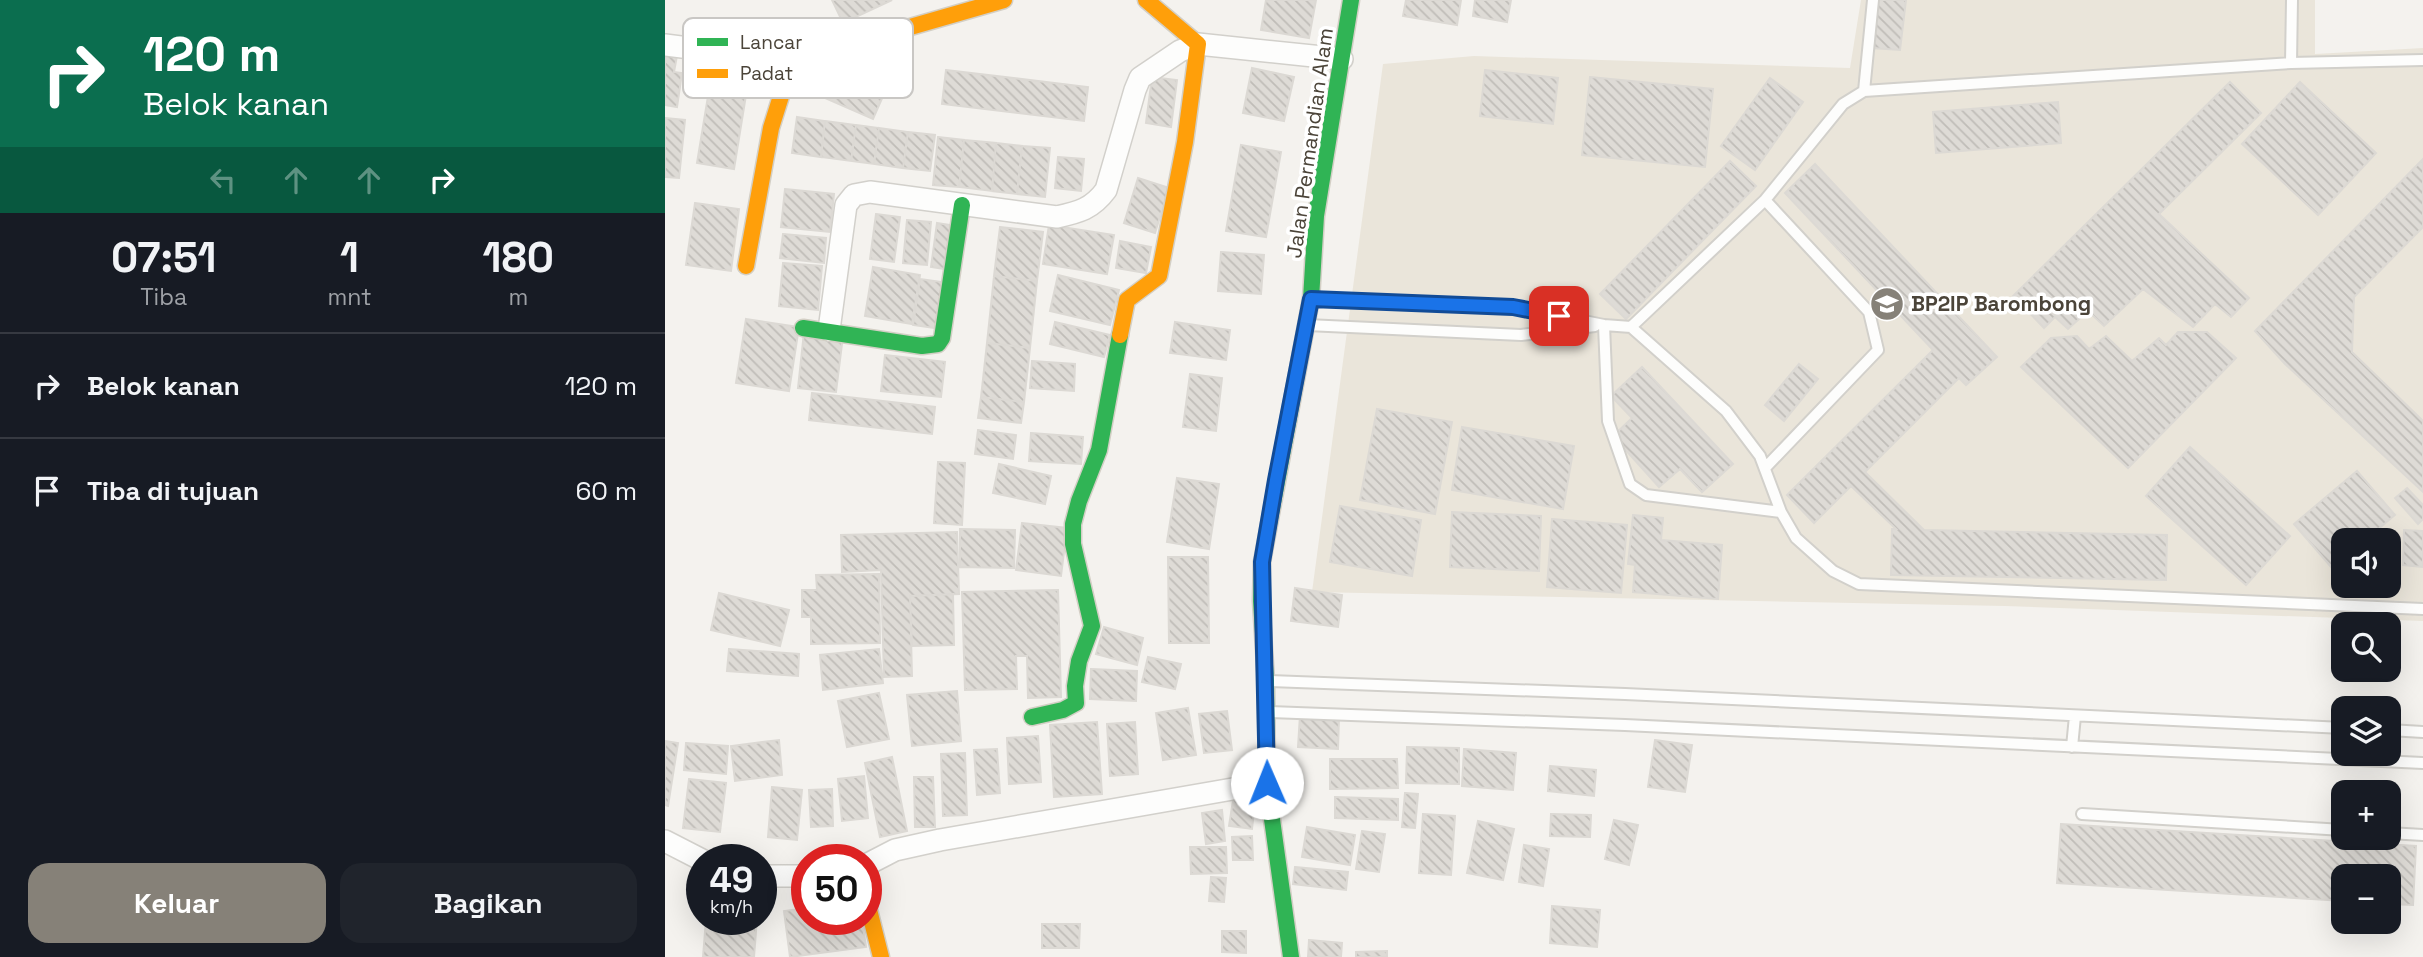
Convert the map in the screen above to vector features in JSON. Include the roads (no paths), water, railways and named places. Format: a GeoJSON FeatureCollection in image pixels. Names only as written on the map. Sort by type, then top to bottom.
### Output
{"type":"FeatureCollection","features":[{"type":"Feature","properties":{"kind":"street"},"geometry":{"type":"LineString","coordinates":[[913,26],[1005,0]]}},
{"type":"Feature","properties":{"kind":"street"},"geometry":{"type":"LineString","coordinates":[[1146,0],[1198,44]]}},
{"type":"Feature","properties":{"kind":"street","name":"Jalan Permandian Alam"},"geometry":{"type":"LineString","coordinates":[[1291,957],[1267,783],[1262,562],[1307,325],[1316,216],[1351,0]]}},
{"type":"Feature","properties":{"kind":"street"},"geometry":{"type":"LineString","coordinates":[[1032,717],[1063,710],[1076,703],[1075,686],[1079,661],[1092,625],[1073,544],[1073,524],[1099,450],[1127,300],[1159,276],[1185,142],[1198,44]]}},
{"type":"Feature","properties":{"kind":"street"},"geometry":{"type":"LineString","coordinates":[[829,331],[846,205],[854,195],[870,192],[1057,217],[1084,211],[1097,203],[1106,190],[1140,78],[1180,51],[1198,44],[1342,59]]}},
{"type":"Feature","properties":{"kind":"street"},"geometry":{"type":"LineString","coordinates":[[665,45],[683,47]]}},
{"type":"Feature","properties":{"kind":"street"},"geometry":{"type":"LineString","coordinates":[[746,266],[771,128],[780,98]]}},
{"type":"Feature","properties":{"kind":"street"},"geometry":{"type":"LineString","coordinates":[[803,328],[922,346],[938,344],[942,338],[962,205]]}},
{"type":"Feature","properties":{"kind":"street"},"geometry":{"type":"LineString","coordinates":[[882,857],[895,850],[940,840],[1267,783]]}},
{"type":"Feature","properties":{"kind":"street"},"geometry":{"type":"LineString","coordinates":[[665,841],[686,852]]}},
{"type":"Feature","properties":{"kind":"street"},"geometry":{"type":"LineString","coordinates":[[875,935],[881,957]]}},
{"type":"Feature","properties":{"kind":"lane"},"geometry":{"type":"LineString","coordinates":[[1864,91],[1873,0]]}},
{"type":"Feature","properties":{"kind":"lane"},"geometry":{"type":"LineString","coordinates":[[2291,63],[2292,0]]}},
{"type":"Feature","properties":{"kind":"lane"},"geometry":{"type":"LineString","coordinates":[[1630,327],[1765,200],[1843,104],[1864,91],[2291,63],[2423,60]]}},
{"type":"Feature","properties":{"kind":"lane"},"geometry":{"type":"LineString","coordinates":[[1765,200],[1869,312],[1878,350],[1765,468]]}},
{"type":"Feature","properties":{"kind":"lane"},"geometry":{"type":"LineString","coordinates":[[1311,299],[1513,307],[1604,325],[1630,327],[1726,411],[1759,456],[1781,512],[1796,538],[1833,571],[1859,584],[2423,610]]}},
{"type":"Feature","properties":{"kind":"lane"},"geometry":{"type":"LineString","coordinates":[[1307,325],[1521,335],[1604,325]]}},
{"type":"Feature","properties":{"kind":"lane"},"geometry":{"type":"LineString","coordinates":[[1604,325],[1608,421],[1630,484],[1646,495],[1781,512]]}},
{"type":"Feature","properties":{"kind":"lane"},"geometry":{"type":"LineString","coordinates":[[1266,681],[1625,694],[2331,727]]}},
{"type":"Feature","properties":{"kind":"lane"},"geometry":{"type":"LineString","coordinates":[[1266,712],[1597,724],[2423,763]]}},
{"type":"Feature","properties":{"kind":"lane"},"geometry":{"type":"LineString","coordinates":[[2072,747],[2075,716]]}},
{"type":"Feature","properties":{"kind":"lane"},"geometry":{"type":"LineString","coordinates":[[2401,731],[2423,732]]}},
{"type":"Feature","properties":{"kind":"lane"},"geometry":{"type":"LineString","coordinates":[[2082,814],[2331,829]]}},
{"type":"Feature","properties":{"kind":"lane"},"geometry":{"type":"LineString","coordinates":[[2401,834],[2423,835]]}},
{"type":"Feature","properties":{"kind":"place","name":"BP2IP Barombong"},"geometry":{"type":"Point","coordinates":[1887,304]}}]}
